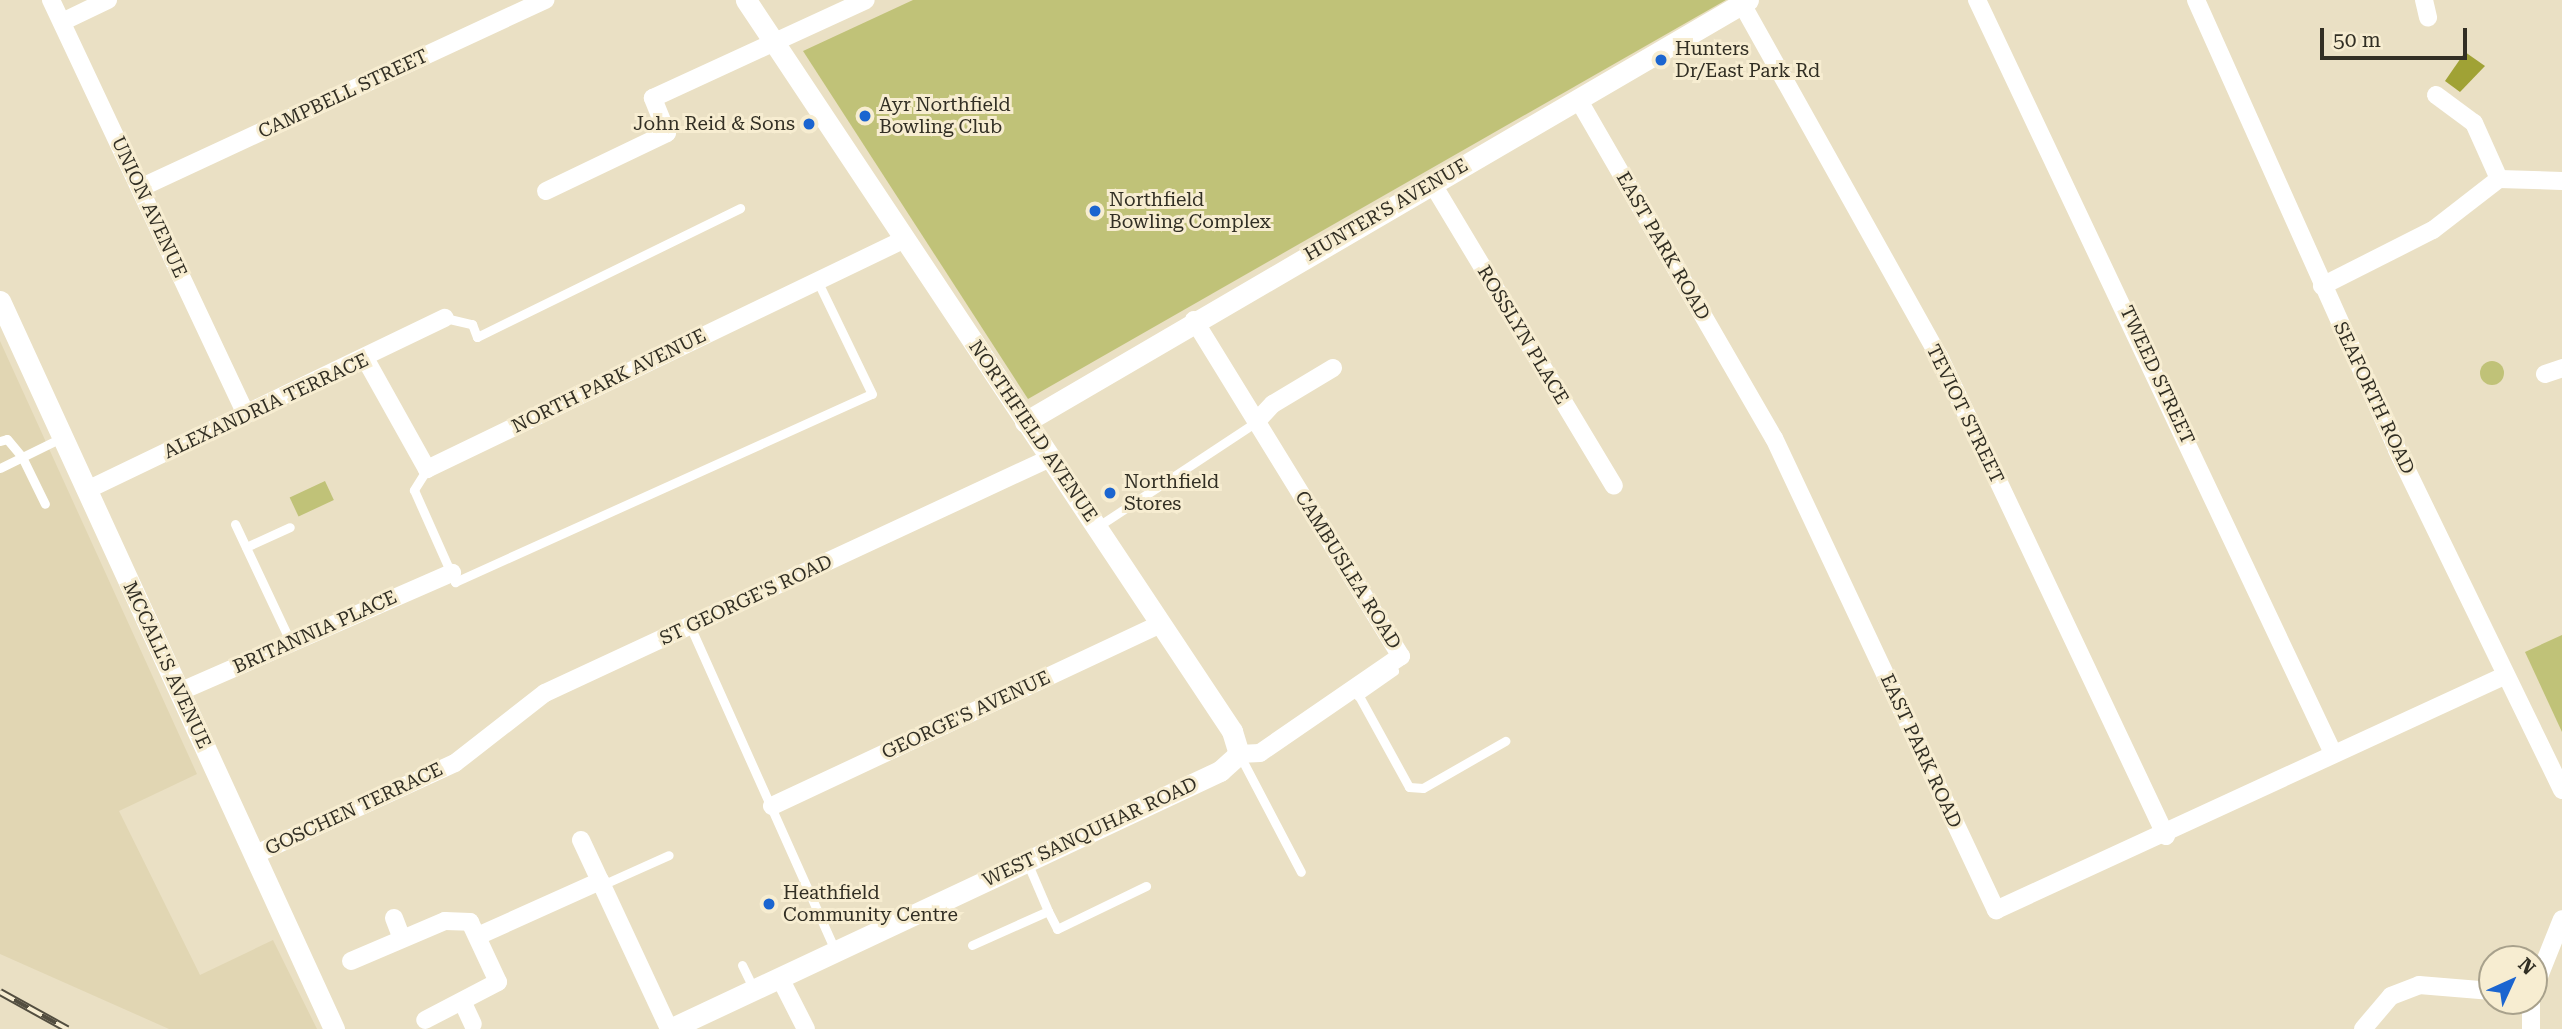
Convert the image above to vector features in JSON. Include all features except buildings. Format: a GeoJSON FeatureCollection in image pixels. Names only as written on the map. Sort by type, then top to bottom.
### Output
{"type":"FeatureCollection","features":[{"type":"Feature","properties":{"kind":"street","name":"UNION AVENUE"},"geometry":{"type":"LineString","coordinates":[[51,0],[246,414]]}},
{"type":"Feature","properties":{"kind":"street"},"geometry":{"type":"LineString","coordinates":[[62,22],[108,0]]}},
{"type":"Feature","properties":{"kind":"street","name":"CAMPBELL STREET"},"geometry":{"type":"LineString","coordinates":[[140,188],[545,0]]}},
{"type":"Feature","properties":{"kind":"street","name":"NORTHFIELD AVENUE"},"geometry":{"type":"LineString","coordinates":[[746,0],[772,43],[1232,732],[1239,754]]}},
{"type":"Feature","properties":{"kind":"street"},"geometry":{"type":"LineString","coordinates":[[546,191],[667,133],[653,98],[866,0]]}},
{"type":"Feature","properties":{"kind":"street","name":"TWEED STREET"},"geometry":{"type":"LineString","coordinates":[[1977,0],[2333,753]]}},
{"type":"Feature","properties":{"kind":"street","name":"SEAFORTH ROAD"},"geometry":{"type":"LineString","coordinates":[[2196,0],[2322,286],[2504,676],[2557,763],[2562,790]]}},
{"type":"Feature","properties":{"kind":"street"},"geometry":{"type":"LineString","coordinates":[[2424,0],[2428,18]]}},
{"type":"Feature","properties":{"kind":"street","name":"HUNTER'S AVENUE"},"geometry":{"type":"LineString","coordinates":[[1025,422],[1194,320],[1745,2]]}},
{"type":"Feature","properties":{"kind":"street","name":"TEVIOT STREET"},"geometry":{"type":"LineString","coordinates":[[1745,2],[1939,356],[2166,836]]}},
{"type":"Feature","properties":{"kind":"street"},"geometry":{"type":"LineString","coordinates":[[2437,95],[2474,123],[2499,179]]}},
{"type":"Feature","properties":{"kind":"street","name":"EAST PARK ROAD"},"geometry":{"type":"LineString","coordinates":[[1578,99],[1774,438],[1996,910],[2166,836],[2333,753],[2504,676]]}},
{"type":"Feature","properties":{"kind":"street"},"geometry":{"type":"LineString","coordinates":[[2322,286],[2432,230],[2499,179],[2562,181]]}},
{"type":"Feature","properties":{"kind":"street","name":"ROSSLYN PLACE"},"geometry":{"type":"LineString","coordinates":[[1432,183],[1614,486]]}},
{"type":"Feature","properties":{"kind":"street","name":"NORTH PARK AVENUE"},"geometry":{"type":"LineString","coordinates":[[427,469],[905,239]]}},
{"type":"Feature","properties":{"kind":"street","name":"MCCALL'S AVENUE"},"geometry":{"type":"LineString","coordinates":[[0,301],[7,335],[63,437],[334,1029]]}},
{"type":"Feature","properties":{"kind":"street","name":"ALEXANDRIA TERRACE"},"geometry":{"type":"LineString","coordinates":[[87,490],[366,360],[445,318]]}},
{"type":"Feature","properties":{"kind":"street","name":"CAMBUSLEA ROAD"},"geometry":{"type":"LineString","coordinates":[[1194,320],[1401,656],[1356,692],[1261,753],[1239,754]]}},
{"type":"Feature","properties":{"kind":"street"},"geometry":{"type":"LineString","coordinates":[[366,360],[427,469]]}},
{"type":"Feature","properties":{"kind":"street"},"geometry":{"type":"LineString","coordinates":[[1256,422],[1273,404],[1333,368]]}},
{"type":"Feature","properties":{"kind":"street","name":"ST GEORGE'S ROAD"},"geometry":{"type":"LineString","coordinates":[[455,763],[545,693],[1050,458]]}},
{"type":"Feature","properties":{"kind":"street","name":"BRITANNIA PLACE"},"geometry":{"type":"LineString","coordinates":[[179,692],[452,573]]}},
{"type":"Feature","properties":{"kind":"street","name":"GEORGE'S AVENUE"},"geometry":{"type":"LineString","coordinates":[[772,806],[1160,624]]}},
{"type":"Feature","properties":{"kind":"street","name":"WEST SANQUHAR ROAD"},"geometry":{"type":"LineString","coordinates":[[669,1029],[1220,771],[1239,754]]}},
{"type":"Feature","properties":{"kind":"street","name":"GOSCHEN TERRACE"},"geometry":{"type":"LineString","coordinates":[[254,855],[455,763]]}},
{"type":"Feature","properties":{"kind":"street"},"geometry":{"type":"LineString","coordinates":[[581,840],[669,1029]]}},
{"type":"Feature","properties":{"kind":"street"},"geometry":{"type":"LineString","coordinates":[[480,935],[601,883]]}},
{"type":"Feature","properties":{"kind":"street"},"geometry":{"type":"LineString","coordinates":[[394,918],[402,939]]}},
{"type":"Feature","properties":{"kind":"street"},"geometry":{"type":"LineString","coordinates":[[351,961],[457,918],[480,935],[498,982],[463,1003],[425,1020]]}},
{"type":"Feature","properties":{"kind":"street"},"geometry":{"type":"LineString","coordinates":[[2548,955],[2562,919]]}},
{"type":"Feature","properties":{"kind":"street"},"geometry":{"type":"LineString","coordinates":[[780,978],[806,1029]]}},
{"type":"Feature","properties":{"kind":"street"},"geometry":{"type":"LineString","coordinates":[[2363,1029],[2391,996],[2420,985],[2478,990]]}},
{"type":"Feature","properties":{"kind":"street"},"geometry":{"type":"LineString","coordinates":[[463,1003],[473,1024]]}},
{"type":"Feature","properties":{"kind":"lane"},"geometry":{"type":"LineString","coordinates":[[445,318],[472,324],[477,337],[740,208]]}},
{"type":"Feature","properties":{"kind":"lane"},"geometry":{"type":"LineString","coordinates":[[427,469],[414,490],[455,582],[872,394],[817,280]]}},
{"type":"Feature","properties":{"kind":"lane"},"geometry":{"type":"LineString","coordinates":[[1097,527],[1256,422]]}},
{"type":"Feature","properties":{"kind":"lane"},"geometry":{"type":"LineString","coordinates":[[0,468],[63,437]]}},
{"type":"Feature","properties":{"kind":"lane"},"geometry":{"type":"LineString","coordinates":[[0,441],[7,439],[22,457],[45,503]]}},
{"type":"Feature","properties":{"kind":"lane"},"geometry":{"type":"LineString","coordinates":[[235,524],[290,643]]}},
{"type":"Feature","properties":{"kind":"lane"},"geometry":{"type":"LineString","coordinates":[[246,547],[290,527]]}},
{"type":"Feature","properties":{"kind":"lane"},"geometry":{"type":"LineString","coordinates":[[690,626],[836,951]]}},
{"type":"Feature","properties":{"kind":"lane"},"geometry":{"type":"LineString","coordinates":[[1356,692],[1403,782],[1417,790],[1505,741]]}},
{"type":"Feature","properties":{"kind":"lane","name":"NORTHFIELD AVENUE"},"geometry":{"type":"LineString","coordinates":[[1239,754],[1301,872]]}},
{"type":"Feature","properties":{"kind":"lane"},"geometry":{"type":"LineString","coordinates":[[601,883],[670,855]]}},
{"type":"Feature","properties":{"kind":"lane"},"geometry":{"type":"LineString","coordinates":[[1027,862],[1057,929],[1146,886]]}},
{"type":"Feature","properties":{"kind":"lane"},"geometry":{"type":"LineString","coordinates":[[972,945],[1048,911]]}},
{"type":"Feature","properties":{"kind":"lane"},"geometry":{"type":"LineString","coordinates":[[742,965],[754,989]]}},
{"type":"Feature","properties":{"kind":"shaded area"},"geometry":{"type":"Polygon","coordinates":[[[2465,52],[2485,66],[2460,92],[2445,81],[2465,52]]]}},
{"type":"Feature","properties":{"kind":"shaded area"},"geometry":{"type":"Polygon","coordinates":[[[0,341],[197,774],[119,811],[200,975],[273,940],[317,1029],[169,1029],[0,954],[0,341]]]}},
{"type":"Feature","properties":{"kind":"green space","name":"Northfield Bowling Complex"},"geometry":{"type":"Polygon","coordinates":[[[913,0],[1726,0],[1028,399],[803,51],[913,0]]]}},
{"type":"Feature","properties":{"kind":"green space"},"geometry":{"type":"Polygon","coordinates":[[[2487,361],[2497,361],[2504,368],[2504,378],[2497,385],[2487,385],[2480,378],[2480,368],[2487,361]]]}},
{"type":"Feature","properties":{"kind":"green space"},"geometry":{"type":"Polygon","coordinates":[[[325,481],[334,500],[299,517],[290,497],[325,481]]]}},
{"type":"Feature","properties":{"kind":"green space"},"geometry":{"type":"Polygon","coordinates":[[[2562,635],[2562,732],[2525,652],[2562,635]]]}},
{"type":"Feature","properties":{"kind":"railway"},"geometry":{"type":"LineString","coordinates":[[0,992],[67,1029]]}},
{"type":"Feature","properties":{"kind":"place","name":"Hunters Dr/East Park Rd"},"geometry":{"type":"Point","coordinates":[1661,60]}},
{"type":"Feature","properties":{"kind":"place","name":"Ayr Northfield Bowling Club"},"geometry":{"type":"Point","coordinates":[865,116]}},
{"type":"Feature","properties":{"kind":"place","name":"John Reid & Sons"},"geometry":{"type":"Point","coordinates":[809,124]}},
{"type":"Feature","properties":{"kind":"place","name":"Northfield Bowling Complex"},"geometry":{"type":"Point","coordinates":[1095,211]}},
{"type":"Feature","properties":{"kind":"place","name":"Northfield Stores"},"geometry":{"type":"Point","coordinates":[1110,493]}},
{"type":"Feature","properties":{"kind":"place","name":"Heathfield Community Centre"},"geometry":{"type":"Point","coordinates":[769,904]}}]}
